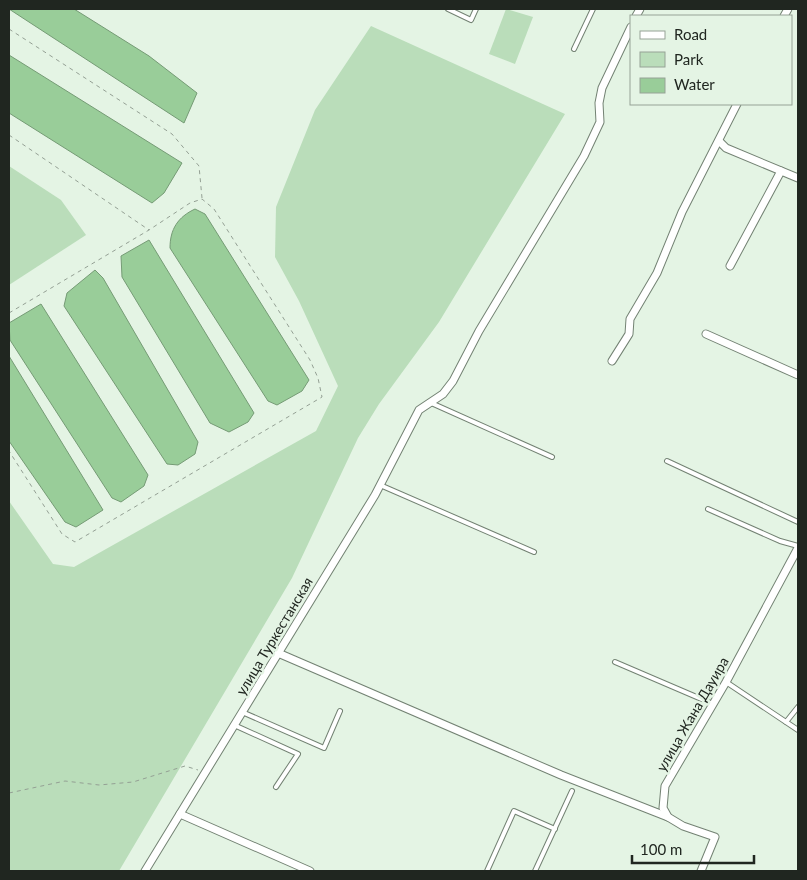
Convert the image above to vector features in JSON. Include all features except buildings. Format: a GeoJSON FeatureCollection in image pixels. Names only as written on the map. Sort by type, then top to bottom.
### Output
{"type":"FeatureCollection","features":[{"type":"Feature","properties":{"kind":"street"},"geometry":{"type":"LineString","coordinates":[[429,402],[443,394],[453,381],[479,331],[584,156],[600,122],[599,103],[602,88],[630,29]]}},
{"type":"Feature","properties":{"kind":"street"},"geometry":{"type":"LineString","coordinates":[[612,361],[629,334],[630,319],[657,273],[670,245],[679,218],[737,105]]}},
{"type":"Feature","properties":{"kind":"street"},"geometry":{"type":"LineString","coordinates":[[719,141],[726,148],[798,178]]}},
{"type":"Feature","properties":{"kind":"street"},"geometry":{"type":"LineString","coordinates":[[730,266],[781,171]]}},
{"type":"Feature","properties":{"kind":"street"},"geometry":{"type":"LineString","coordinates":[[706,334],[798,375]]}},
{"type":"Feature","properties":{"kind":"street","name":"улица Туркестанская"},"geometry":{"type":"LineString","coordinates":[[145,871],[380,485],[419,410],[429,402]]}},
{"type":"Feature","properties":{"kind":"street","name":"улица Жана Дауира"},"geometry":{"type":"LineString","coordinates":[[668,817],[664,808],[666,786],[726,682],[798,547]]}},
{"type":"Feature","properties":{"kind":"street"},"geometry":{"type":"LineString","coordinates":[[278,652],[561,775],[668,817],[683,826],[715,837],[701,871]]}},
{"type":"Feature","properties":{"kind":"street"},"geometry":{"type":"LineString","coordinates":[[180,814],[310,871]]}},
{"type":"Feature","properties":{"kind":"lane"},"geometry":{"type":"LineString","coordinates":[[448,9],[471,20],[476,9]]}},
{"type":"Feature","properties":{"kind":"lane"},"geometry":{"type":"LineString","coordinates":[[574,49],[593,9]]}},
{"type":"Feature","properties":{"kind":"lane"},"geometry":{"type":"LineString","coordinates":[[429,402],[440,409],[552,457]]}},
{"type":"Feature","properties":{"kind":"lane"},"geometry":{"type":"LineString","coordinates":[[667,461],[798,522]]}},
{"type":"Feature","properties":{"kind":"lane"},"geometry":{"type":"LineString","coordinates":[[380,485],[534,552]]}},
{"type":"Feature","properties":{"kind":"lane"},"geometry":{"type":"LineString","coordinates":[[708,509],[798,547]]}},
{"type":"Feature","properties":{"kind":"lane"},"geometry":{"type":"LineString","coordinates":[[614,662],[713,704]]}},
{"type":"Feature","properties":{"kind":"lane"},"geometry":{"type":"LineString","coordinates":[[726,682],[798,730]]}},
{"type":"Feature","properties":{"kind":"lane"},"geometry":{"type":"LineString","coordinates":[[786,722],[798,707]]}},
{"type":"Feature","properties":{"kind":"lane"},"geometry":{"type":"LineString","coordinates":[[242,712],[324,748],[340,711]]}},
{"type":"Feature","properties":{"kind":"lane"},"geometry":{"type":"LineString","coordinates":[[234,725],[298,754],[276,786]]}},
{"type":"Feature","properties":{"kind":"lane"},"geometry":{"type":"LineString","coordinates":[[536,871],[572,791]]}},
{"type":"Feature","properties":{"kind":"lane"},"geometry":{"type":"LineString","coordinates":[[486,871],[514,811],[555,829]]}},
{"type":"Feature","properties":{"kind":"path"},"geometry":{"type":"LineString","coordinates":[[9,29],[172,134],[199,166],[202,199],[214,209],[310,360],[318,378],[322,397],[75,542],[62,534],[9,451]]}},
{"type":"Feature","properties":{"kind":"path"},"geometry":{"type":"LineString","coordinates":[[9,135],[149,230]]}},
{"type":"Feature","properties":{"kind":"path"},"geometry":{"type":"LineString","coordinates":[[9,313],[190,204],[202,199]]}},
{"type":"Feature","properties":{"kind":"path"},"geometry":{"type":"LineString","coordinates":[[9,793],[64,781],[98,785],[133,782],[185,766],[205,773]]}},
{"type":"Feature","properties":{"kind":"green space"},"geometry":{"type":"Polygon","coordinates":[[[506,9],[533,17],[515,64],[489,54],[506,9]]]}},
{"type":"Feature","properties":{"kind":"green space"},"geometry":{"type":"Polygon","coordinates":[[[371,26],[565,114],[439,322],[379,404],[358,438],[292,578],[119,871],[9,871],[9,501],[53,564],[74,567],[316,431],[338,386],[299,301],[275,257],[276,207],[315,110],[371,26]]]}},
{"type":"Feature","properties":{"kind":"green space"},"geometry":{"type":"Polygon","coordinates":[[[9,166],[61,200],[86,235],[9,285],[9,166]]]}},
{"type":"Feature","properties":{"kind":"water"},"geometry":{"type":"Polygon","coordinates":[[[9,9],[74,9],[149,56],[197,93],[184,123],[9,9]]]}},
{"type":"Feature","properties":{"kind":"water"},"geometry":{"type":"Polygon","coordinates":[[[9,55],[182,163],[164,193],[152,203],[9,113],[9,55]]]}},
{"type":"Feature","properties":{"kind":"water"},"geometry":{"type":"Polygon","coordinates":[[[195,209],[205,214],[309,380],[302,391],[277,405],[268,401],[170,248],[173,229],[176,224],[195,209]]]}},
{"type":"Feature","properties":{"kind":"water"},"geometry":{"type":"Polygon","coordinates":[[[149,240],[254,413],[248,422],[229,432],[210,423],[122,277],[121,256],[149,240]]]}},
{"type":"Feature","properties":{"kind":"water"},"geometry":{"type":"Polygon","coordinates":[[[95,270],[103,278],[198,442],[195,454],[178,465],[167,464],[64,306],[67,293],[95,270]]]}},
{"type":"Feature","properties":{"kind":"water"},"geometry":{"type":"Polygon","coordinates":[[[41,304],[148,475],[144,486],[121,502],[112,498],[10,340],[9,323],[41,304]]]}},
{"type":"Feature","properties":{"kind":"water"},"geometry":{"type":"Polygon","coordinates":[[[9,356],[103,510],[76,527],[65,522],[9,441],[9,356]]]}}]}
